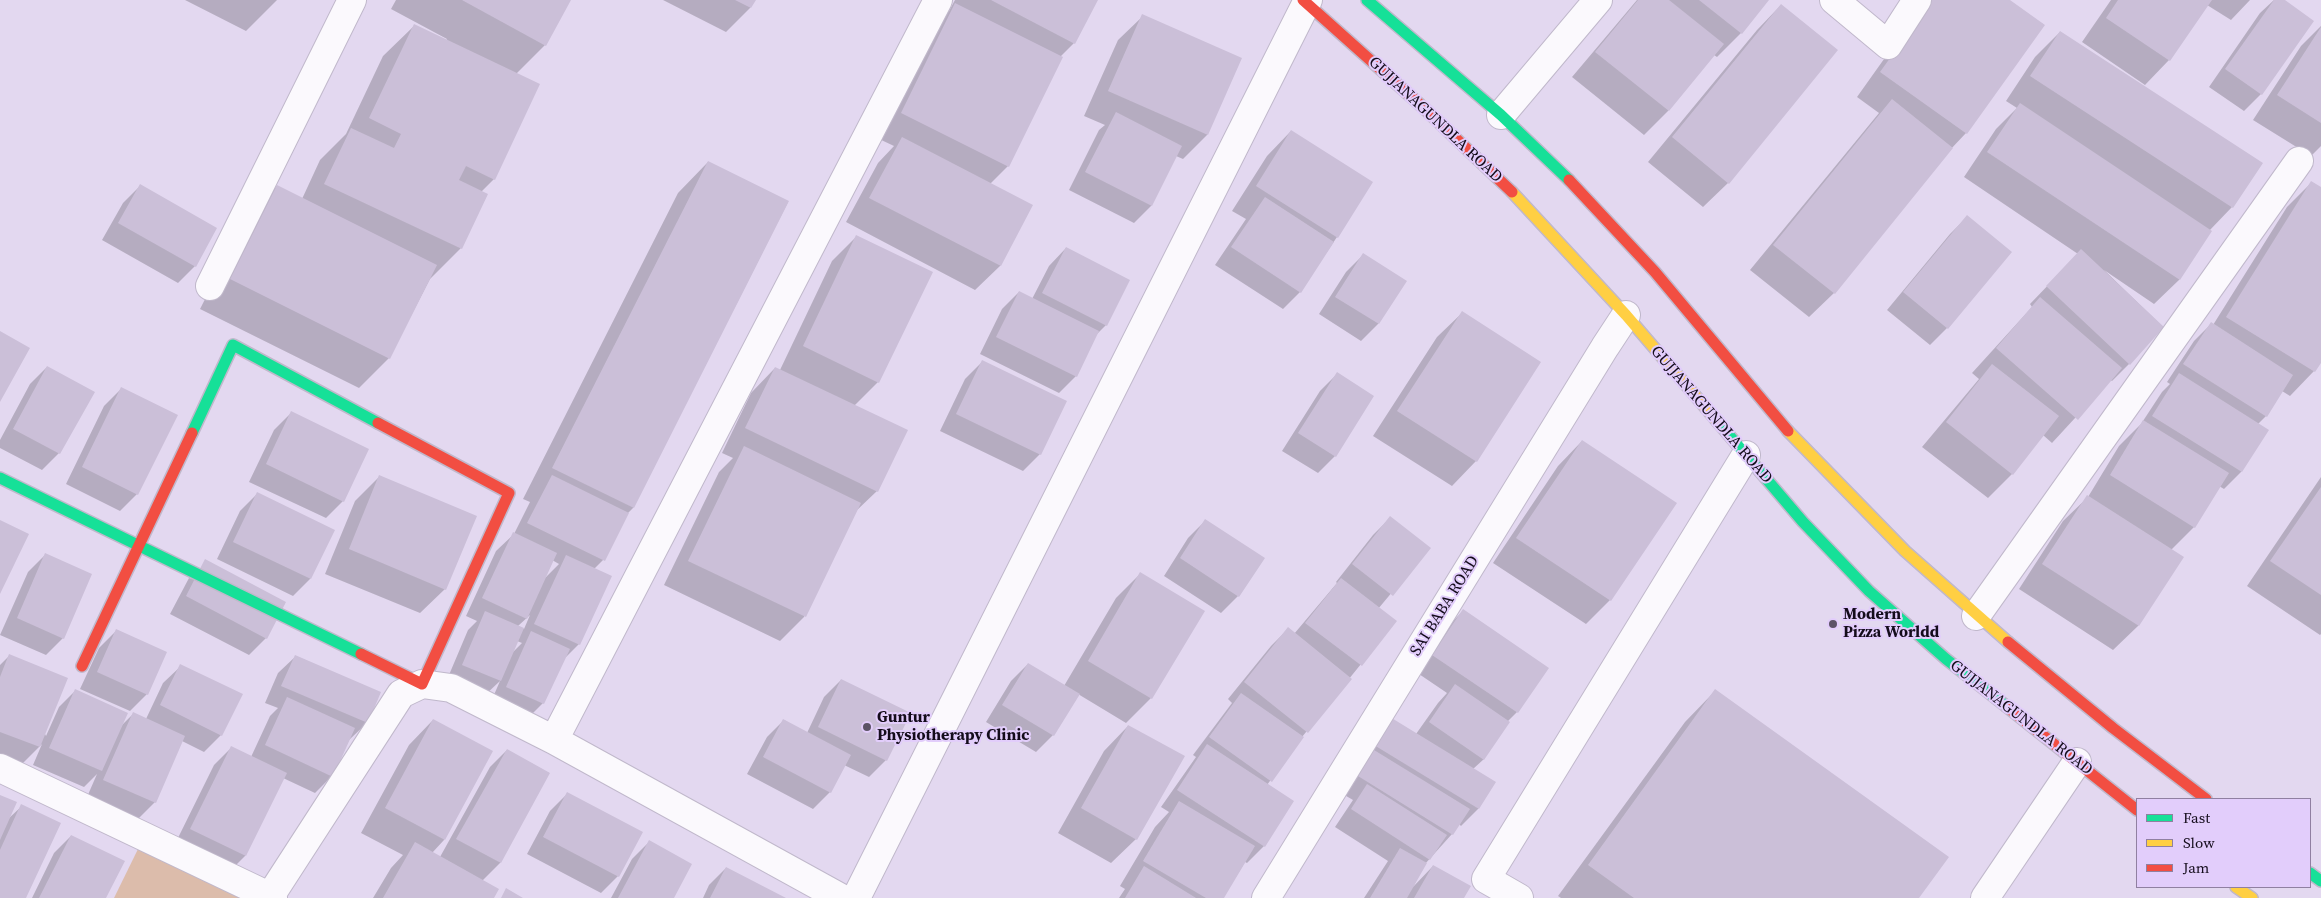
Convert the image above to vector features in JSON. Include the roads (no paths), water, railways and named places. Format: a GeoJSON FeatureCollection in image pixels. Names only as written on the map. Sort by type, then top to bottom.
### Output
{"type":"FeatureCollection","features":[{"type":"Feature","properties":{"kind":"main road"},"geometry":{"type":"LineString","coordinates":[[1367,0],[1501,115],[1579,189],[1655,272],[1770,411],[1829,475],[1905,551],[1976,616],[2113,728],[2205,798]]}},
{"type":"Feature","properties":{"kind":"main road","name":"GUJJANAGUNDLA ROAD"},"geometry":{"type":"LineString","coordinates":[[1306,1],[1426,110],[1514,194],[1626,315],[1803,522],[1869,591],[1946,659],[2136,809]]}},
{"type":"Feature","properties":{"kind":"main road"},"geometry":{"type":"LineString","coordinates":[[0,478],[139,544],[422,684],[509,493],[233,345],[139,544],[82,666]]}},
{"type":"Feature","properties":{"kind":"main road"},"geometry":{"type":"LineString","coordinates":[[2237,888],[2252,898]]}},
{"type":"Feature","properties":{"kind":"street"},"geometry":{"type":"LineString","coordinates":[[210,286],[352,0]]}},
{"type":"Feature","properties":{"kind":"street"},"geometry":{"type":"LineString","coordinates":[[554,740],[938,0]]}},
{"type":"Feature","properties":{"kind":"street"},"geometry":{"type":"LineString","coordinates":[[1501,115],[1598,0]]}},
{"type":"Feature","properties":{"kind":"street"},"geometry":{"type":"LineString","coordinates":[[1834,0],[1888,45],[1917,0]]}},
{"type":"Feature","properties":{"kind":"street"},"geometry":{"type":"LineString","coordinates":[[856,898],[1306,1]]}},
{"type":"Feature","properties":{"kind":"street"},"geometry":{"type":"LineString","coordinates":[[1976,616],[2299,161]]}},
{"type":"Feature","properties":{"kind":"street","name":"SAI BABA ROAD"},"geometry":{"type":"LineString","coordinates":[[1266,898],[1626,315]]}},
{"type":"Feature","properties":{"kind":"street"},"geometry":{"type":"LineString","coordinates":[[1518,898],[1486,879],[1746,455]]}},
{"type":"Feature","properties":{"kind":"street"},"geometry":{"type":"LineString","coordinates":[[0,768],[271,897],[401,694],[422,684],[451,688],[554,740],[841,898]]}},
{"type":"Feature","properties":{"kind":"street"},"geometry":{"type":"LineString","coordinates":[[1985,898],[2077,762]]}},
{"type":"Feature","properties":{"kind":"place","name":"Modern Pizza Worldd"},"geometry":{"type":"Point","coordinates":[1833,624]}},
{"type":"Feature","properties":{"kind":"place","name":"Guntur Physiotherapy Clinic"},"geometry":{"type":"Point","coordinates":[867,727]}}]}
